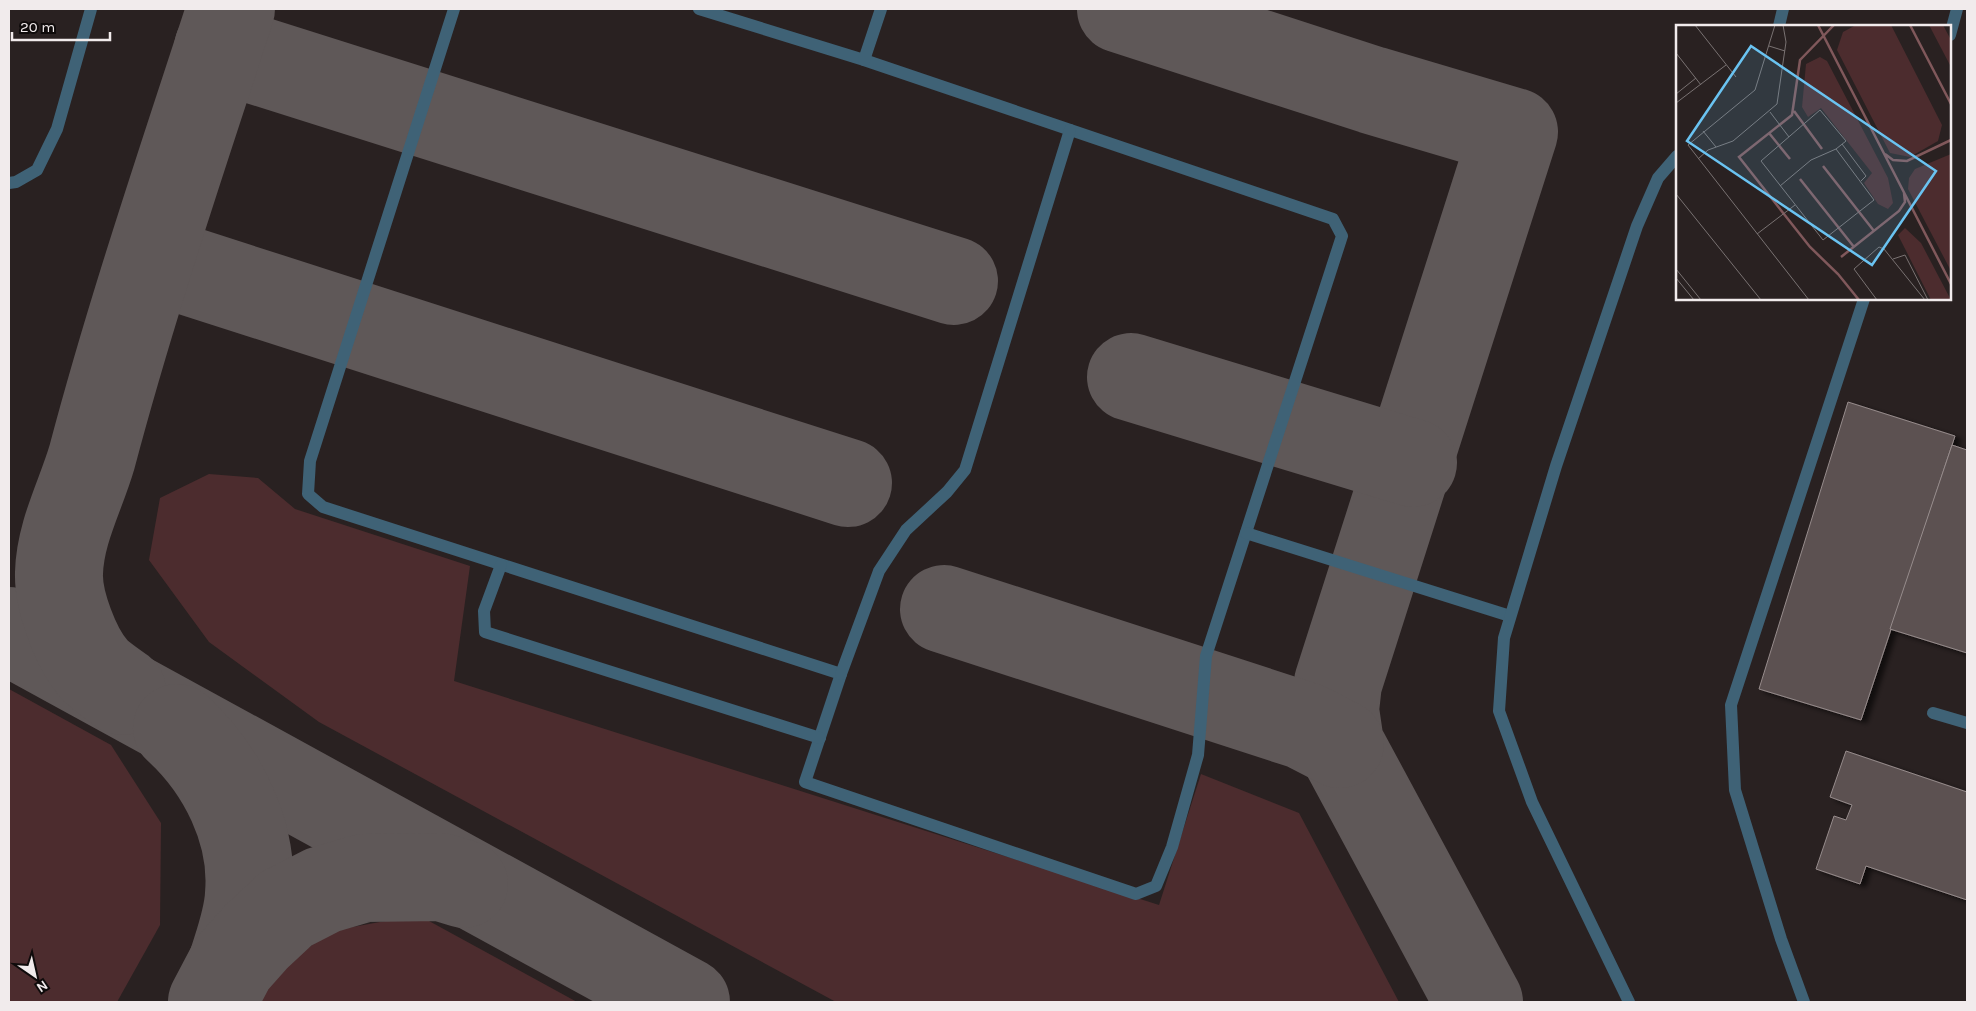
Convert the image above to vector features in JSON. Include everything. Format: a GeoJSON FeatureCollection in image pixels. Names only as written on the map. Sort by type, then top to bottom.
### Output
{"type":"FeatureCollection","features":[{"type":"Feature","properties":{"kind":"lane"},"geometry":{"type":"LineString","coordinates":[[9,183],[16,182],[37,170],[58,129],[91,9]]}},
{"type":"Feature","properties":{"kind":"lane"},"geometry":{"type":"LineString","coordinates":[[454,9],[310,461],[308,494],[323,507],[841,674]]}},
{"type":"Feature","properties":{"kind":"lane"},"geometry":{"type":"LineString","coordinates":[[699,9],[864,60],[1333,219],[1342,236],[1206,656],[1198,755],[1172,847],[1156,886],[1136,894],[805,782],[841,674],[879,572],[906,530],[947,492],[964,470],[1070,130]]}},
{"type":"Feature","properties":{"kind":"lane"},"geometry":{"type":"LineString","coordinates":[[864,60],[881,9]]}},
{"type":"Feature","properties":{"kind":"lane"},"geometry":{"type":"LineString","coordinates":[[1779,25],[1783,9]]}},
{"type":"Feature","properties":{"kind":"lane"},"geometry":{"type":"LineString","coordinates":[[1951,32],[1957,9]]}},
{"type":"Feature","properties":{"kind":"lane"},"geometry":{"type":"LineString","coordinates":[[1629,1002],[1532,802],[1499,711],[1504,638],[1556,466],[1637,226],[1658,178],[1676,157]]}},
{"type":"Feature","properties":{"kind":"lane"},"geometry":{"type":"LineString","coordinates":[[1804,1002],[1781,939],[1735,790],[1731,705],[1864,300]]}},
{"type":"Feature","properties":{"kind":"lane"},"geometry":{"type":"LineString","coordinates":[[1246,533],[1510,616]]}},
{"type":"Feature","properties":{"kind":"lane"},"geometry":{"type":"LineString","coordinates":[[501,565],[484,611],[485,632],[820,738]]}},
{"type":"Feature","properties":{"kind":"lane"},"geometry":{"type":"LineString","coordinates":[[1933,713],[1967,723]]}},
{"type":"Feature","properties":{"kind":"shaded area"},"geometry":{"type":"Polygon","coordinates":[[[209,474],[258,478],[295,509],[470,566],[454,681],[1159,905],[1201,774],[1299,813],[1399,1002],[836,1002],[319,722],[209,642],[149,560],[160,498],[209,474]]]}},
{"type":"Feature","properties":{"kind":"shaded area"},"geometry":{"type":"Polygon","coordinates":[[[9,689],[111,745],[161,823],[160,925],[117,1002],[9,1002],[9,689]]]}},
{"type":"Feature","properties":{"kind":"shaded area"},"geometry":{"type":"Polygon","coordinates":[[[418,915],[577,1002],[247,1002],[254,988],[331,931],[418,915]]]}},
{"type":"Feature","properties":{"kind":"building"},"geometry":{"type":"Polygon","coordinates":[[[1848,402],[1955,436],[1861,720],[1759,689],[1848,402]]]}},
{"type":"Feature","properties":{"kind":"building"},"geometry":{"type":"Polygon","coordinates":[[[1952,445],[1967,450],[1967,653],[1890,629],[1952,445]]]}},
{"type":"Feature","properties":{"kind":"building"},"geometry":{"type":"Polygon","coordinates":[[[1846,751],[1967,792],[1967,900],[1866,866],[1860,884],[1816,869],[1834,816],[1846,820],[1852,805],[1830,797],[1846,751]]]}},
{"type":"Feature","properties":{"kind":"taxiway"},"geometry":{"type":"LineString","coordinates":[[122,691],[95,670],[81,650],[65,610],[59,584],[60,558],[67,528],[92,457],[141,288],[231,9]]}},
{"type":"Feature","properties":{"kind":"taxiway"},"geometry":{"type":"LineString","coordinates":[[1121,9],[1372,90],[1514,132],[1338,683],[1335,710],[1340,744],[1479,1002]]}},
{"type":"Feature","properties":{"kind":"taxiway"},"geometry":{"type":"LineString","coordinates":[[218,48],[954,281]]}},
{"type":"Feature","properties":{"kind":"taxiway"},"geometry":{"type":"LineString","coordinates":[[151,259],[848,483]]}},
{"type":"Feature","properties":{"kind":"taxiway"},"geometry":{"type":"LineString","coordinates":[[1131,377],[1413,463]]}},
{"type":"Feature","properties":{"kind":"taxiway"},"geometry":{"type":"LineString","coordinates":[[944,609],[1305,726],[1340,744]]}},
{"type":"Feature","properties":{"kind":"taxiway"},"geometry":{"type":"LineString","coordinates":[[9,631],[686,1002]]}},
{"type":"Feature","properties":{"kind":"taxiway"},"geometry":{"type":"LineString","coordinates":[[177,728],[193,744],[221,782],[232,803],[246,848],[249,871],[247,912],[232,964]]}},
{"type":"Feature","properties":{"kind":"taxiway"},"geometry":{"type":"LineString","coordinates":[[212,1002],[232,964],[256,937],[286,909],[323,890],[364,878],[441,877],[464,884]]}}]}
